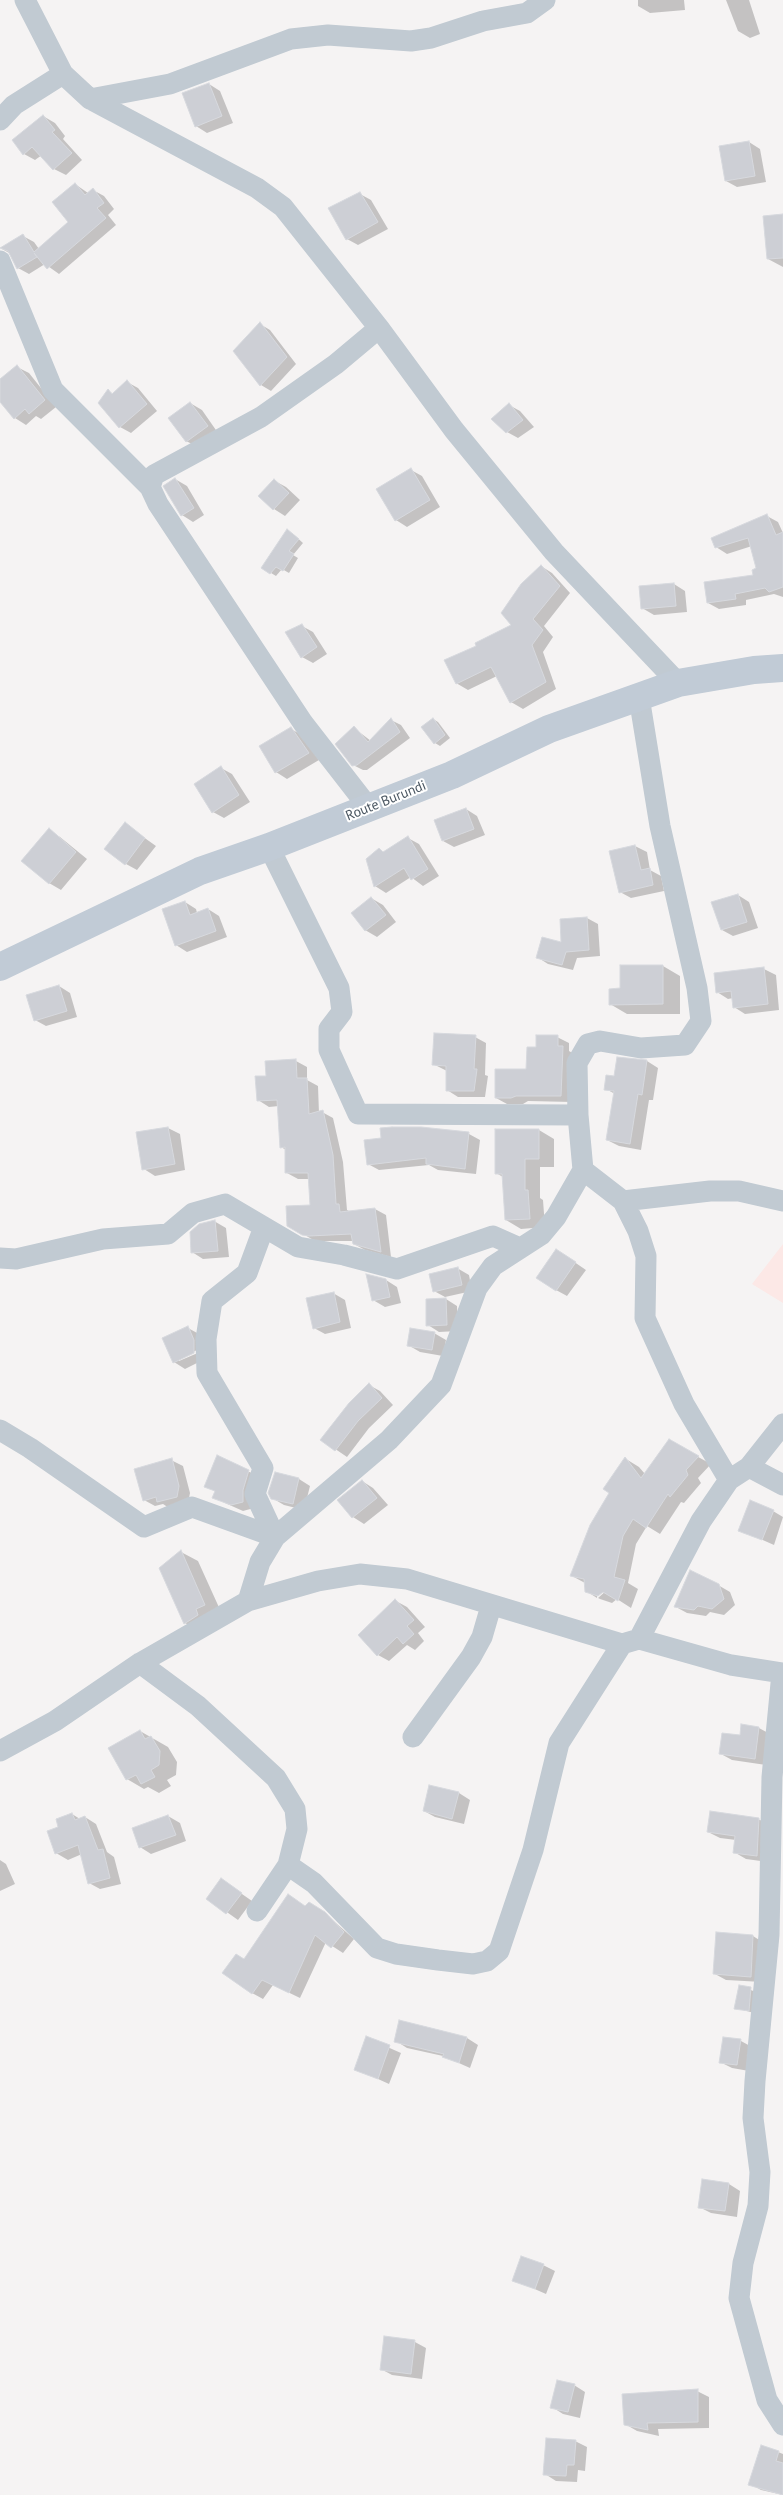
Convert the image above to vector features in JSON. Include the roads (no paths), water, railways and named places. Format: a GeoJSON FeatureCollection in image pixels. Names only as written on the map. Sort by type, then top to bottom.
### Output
{"type":"FeatureCollection","features":[{"type":"Feature","properties":{"kind":"main road","name":"Route Burundi"},"geometry":{"type":"LineString","coordinates":[[0,967],[200,871],[269,847],[452,775],[550,729],[678,683],[754,670],[783,668]]}},
{"type":"Feature","properties":{"kind":"street"},"geometry":{"type":"LineString","coordinates":[[26,0],[63,74],[90,99],[257,188],[284,207],[379,328],[454,430],[554,552],[678,683]]}},
{"type":"Feature","properties":{"kind":"street"},"geometry":{"type":"LineString","coordinates":[[90,99],[170,84],[291,38],[328,35],[410,42],[431,38],[483,21],[527,13],[545,0]]}},
{"type":"Feature","properties":{"kind":"street"},"geometry":{"type":"LineString","coordinates":[[0,120],[14,105],[63,74]]}},
{"type":"Feature","properties":{"kind":"street"},"geometry":{"type":"LineString","coordinates":[[0,261],[23,313],[53,390],[150,487],[158,504],[303,724],[369,808]]}},
{"type":"Feature","properties":{"kind":"street"},"geometry":{"type":"LineString","coordinates":[[150,487],[154,475],[261,417],[336,364],[379,328]]}},
{"type":"Feature","properties":{"kind":"street"},"geometry":{"type":"LineString","coordinates":[[248,1601],[260,1562],[275,1537],[389,1440],[441,1386],[477,1288],[493,1266],[541,1235],[556,1217],[583,1170],[578,1115],[577,1063],[588,1044],[600,1042],[642,1048],[686,1045],[701,1021],[697,988],[660,826],[639,698]]}},
{"type":"Feature","properties":{"kind":"street"},"geometry":{"type":"LineString","coordinates":[[269,847],[339,988],[342,1012],[329,1029],[329,1050],[358,1114],[578,1115]]}},
{"type":"Feature","properties":{"kind":"street"},"geometry":{"type":"LineString","coordinates":[[583,1170],[623,1201],[638,1231],[646,1256],[645,1318],[684,1404],[729,1480]]}},
{"type":"Feature","properties":{"kind":"street"},"geometry":{"type":"LineString","coordinates":[[623,1201],[710,1191],[739,1191],[783,1201]]}},
{"type":"Feature","properties":{"kind":"street"},"geometry":{"type":"LineString","coordinates":[[0,1258],[16,1259],[103,1239],[168,1234],[193,1213],[225,1204],[298,1248],[344,1255],[397,1270],[493,1236],[520,1248]]}},
{"type":"Feature","properties":{"kind":"street"},"geometry":{"type":"LineString","coordinates":[[264,1227],[247,1273],[212,1301],[206,1339],[207,1373],[263,1468],[256,1494],[275,1537]]}},
{"type":"Feature","properties":{"kind":"street"},"geometry":{"type":"LineString","coordinates":[[288,1865],[314,1883],[377,1948],[396,1954],[438,1960],[473,1964],[487,1962],[499,1951],[530,1859],[559,1744],[631,1641],[700,1521],[729,1480],[749,1467],[783,1424]]}},
{"type":"Feature","properties":{"kind":"street"},"geometry":{"type":"LineString","coordinates":[[0,1430],[30,1448],[144,1527],[192,1507],[275,1537]]}},
{"type":"Feature","properties":{"kind":"street"},"geometry":{"type":"LineString","coordinates":[[749,1467],[783,1485]]}},
{"type":"Feature","properties":{"kind":"street"},"geometry":{"type":"LineString","coordinates":[[0,1751],[55,1721],[140,1663],[248,1601],[318,1581],[360,1574],[407,1579],[490,1606],[731,1664],[782,1673],[772,1777],[769,1934],[753,2118],[760,2172],[758,2206],[743,2263],[740,2298],[767,2400],[783,2425]]}},
{"type":"Feature","properties":{"kind":"street"},"geometry":{"type":"LineString","coordinates":[[413,1737],[471,1657],[482,1637],[490,1606]]}},
{"type":"Feature","properties":{"kind":"street"},"geometry":{"type":"LineString","coordinates":[[140,1663],[198,1706],[276,1778],[295,1809],[297,1829],[288,1865],[258,1911]]}}]}
